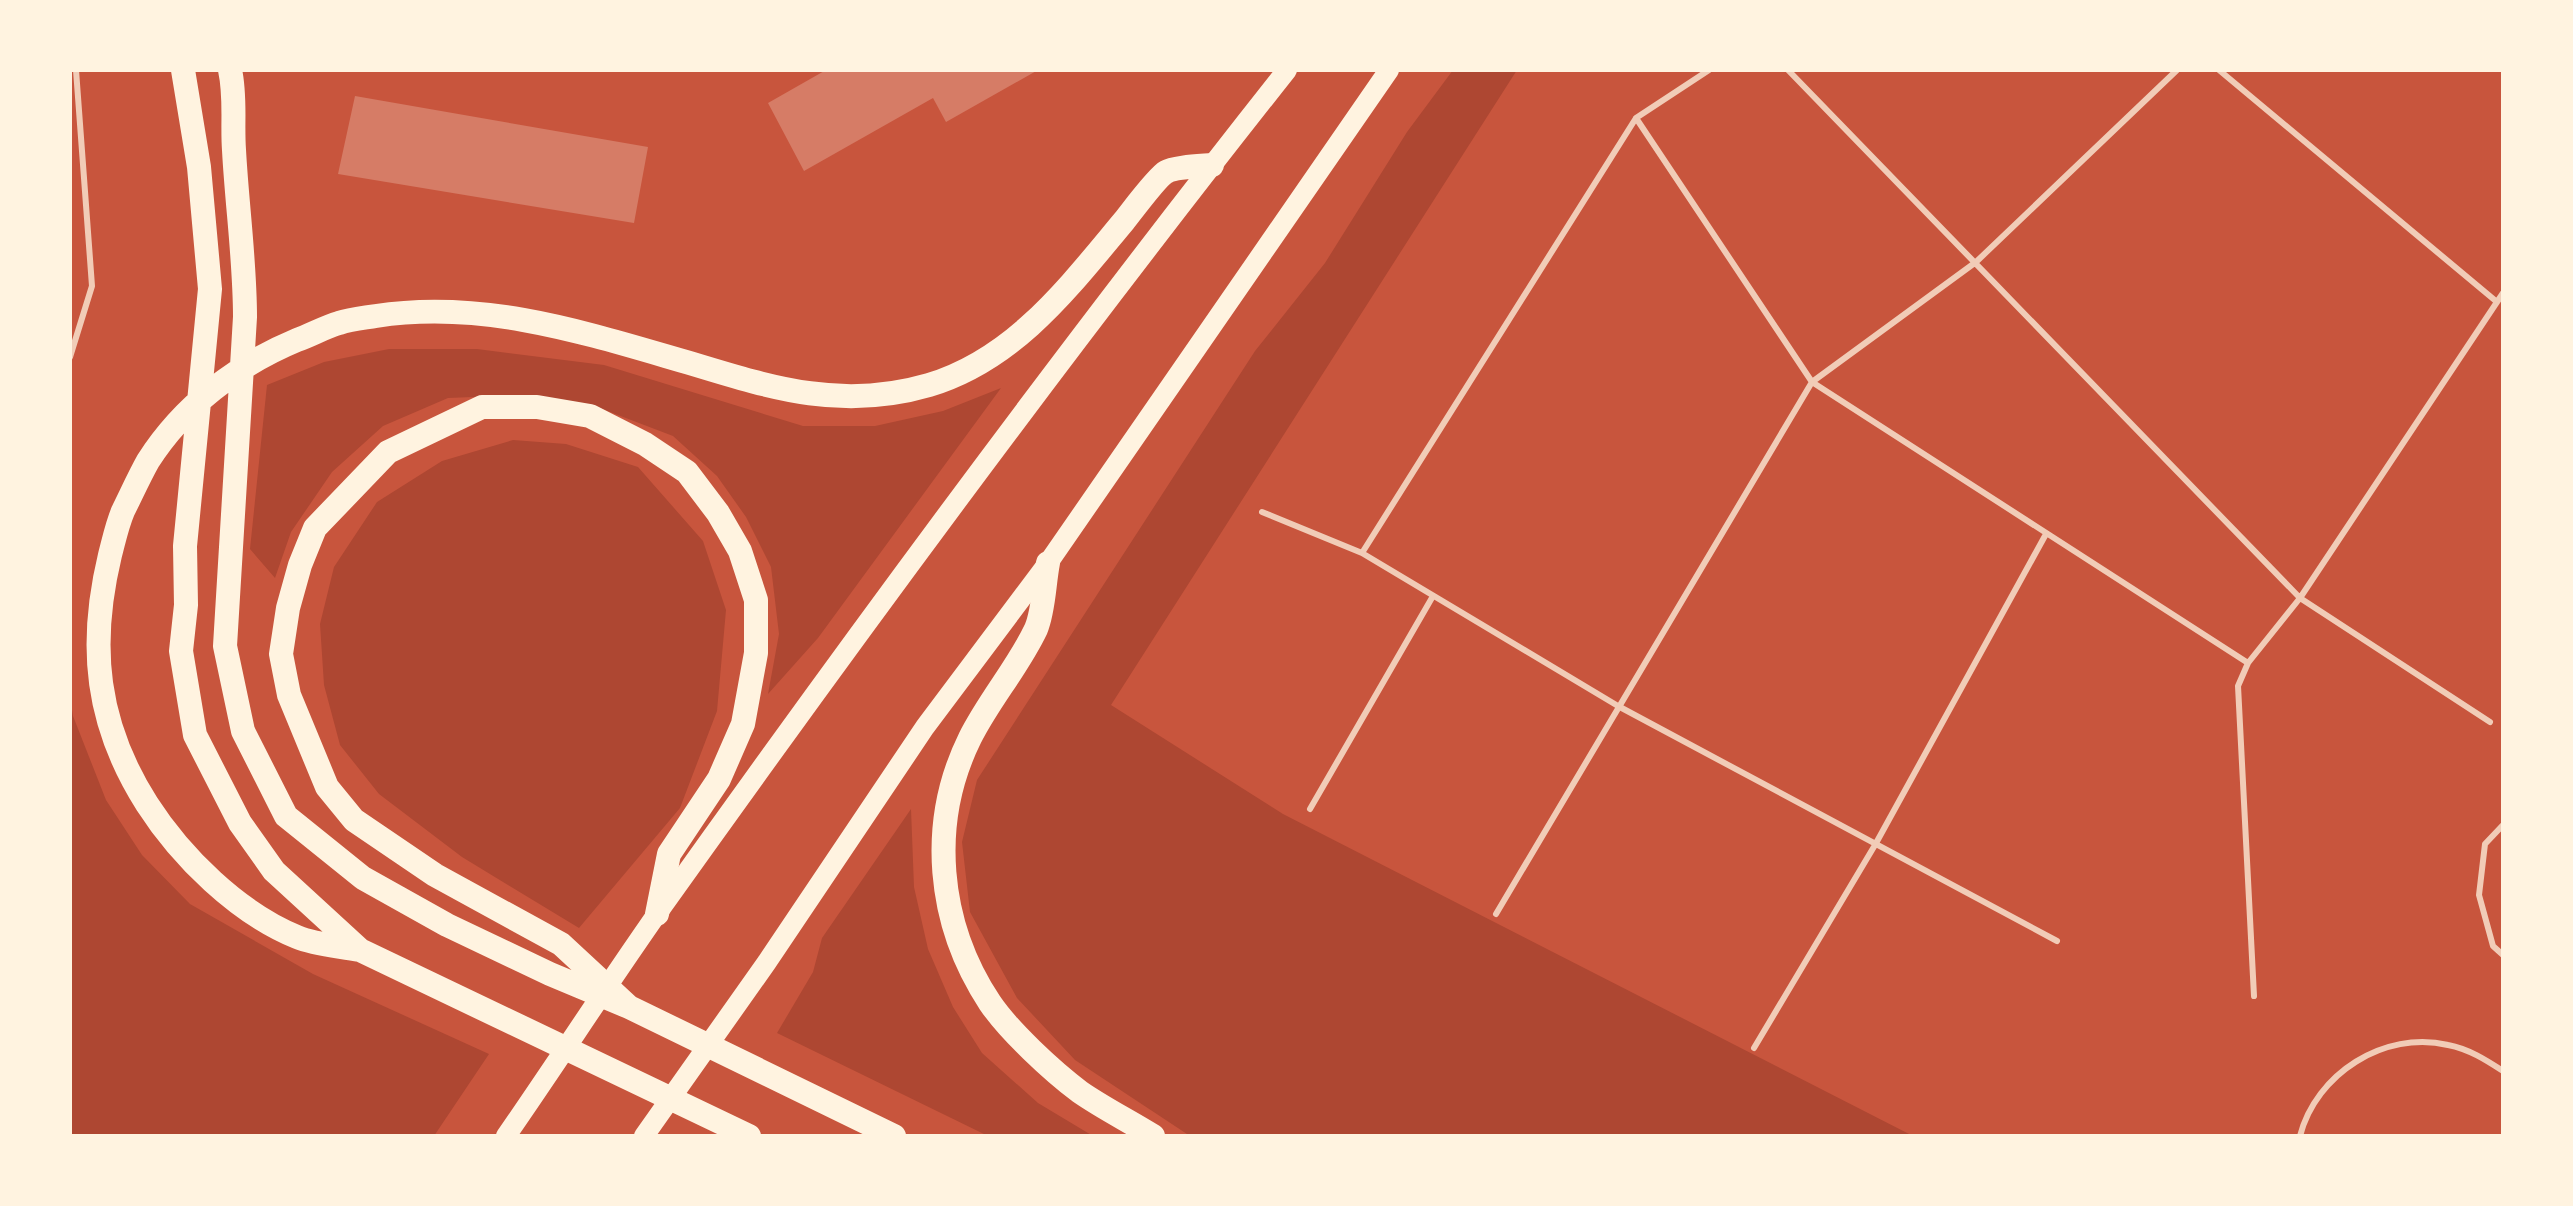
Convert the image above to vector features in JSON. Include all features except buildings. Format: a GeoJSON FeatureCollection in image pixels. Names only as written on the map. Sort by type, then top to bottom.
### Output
{"type":"FeatureCollection","features":[{"type":"Feature","properties":{"kind":"highway"},"geometry":{"type":"LineString","coordinates":[[183,70],[199,167],[210,289],[185,546],[186,605],[181,651],[195,735],[240,823],[274,871],[360,950]]}},
{"type":"Feature","properties":{"kind":"highway"},"geometry":{"type":"LineString","coordinates":[[230,70],[234,88],[233,148],[245,275],[245,317],[225,646],[243,731],[286,816],[363,878],[447,925],[629,1007],[894,1136]]}},
{"type":"Feature","properties":{"kind":"highway"},"geometry":{"type":"LineString","coordinates":[[749,1136],[360,950],[300,938],[262,919],[202,873],[168,837],[141,794],[118,749],[102,704],[97,640],[103,584],[120,519],[149,461],[187,412],[233,373],[273,350],[342,321],[411,311],[470,311],[532,321],[759,384],[818,396],[866,397],[912,390],[954,377],[995,355],[1030,327],[1166,172],[1212,165]]}},
{"type":"Feature","properties":{"kind":"highway"},"geometry":{"type":"LineString","coordinates":[[629,1007],[561,944],[435,875],[354,820],[327,787],[289,695],[281,654],[288,608],[315,528],[388,452],[482,407],[537,407],[590,416],[645,444],[687,472],[718,513],[740,551],[756,600],[756,653],[743,724],[719,779],[669,854],[657,914]]}},
{"type":"Feature","properties":{"kind":"highway"},"geometry":{"type":"LineString","coordinates":[[1048,563],[1037,627],[970,737],[948,791],[941,845],[948,902],[964,954],[990,1004],[1033,1050],[1081,1092],[1153,1136]]}},
{"type":"Feature","properties":{"kind":"main road"},"geometry":{"type":"LineString","coordinates":[[512,1127],[657,914],[834,666],[1287,70]]}},
{"type":"Feature","properties":{"kind":"main road"},"geometry":{"type":"LineString","coordinates":[[644,1136],[767,962],[925,727],[1048,563],[1389,70]]}},
{"type":"Feature","properties":{"kind":"lane"},"geometry":{"type":"LineString","coordinates":[[70,357],[92,286],[76,70]]}},
{"type":"Feature","properties":{"kind":"lane"},"geometry":{"type":"LineString","coordinates":[[1362,553],[1636,118],[1709,70]]}},
{"type":"Feature","properties":{"kind":"lane"},"geometry":{"type":"LineString","coordinates":[[1788,70],[2300,598],[2490,722]]}},
{"type":"Feature","properties":{"kind":"lane"},"geometry":{"type":"LineString","coordinates":[[1496,914],[1812,382],[1976,262],[2177,70]]}},
{"type":"Feature","properties":{"kind":"lane"},"geometry":{"type":"LineString","coordinates":[[2219,70],[2497,302]]}},
{"type":"Feature","properties":{"kind":"lane"},"geometry":{"type":"LineString","coordinates":[[1636,118],[1812,382],[2248,663]]}},
{"type":"Feature","properties":{"kind":"lane"},"geometry":{"type":"LineString","coordinates":[[2254,996],[2238,686],[2248,663],[2300,598],[2503,293]]}},
{"type":"Feature","properties":{"kind":"lane"},"geometry":{"type":"LineString","coordinates":[[1262,512],[1362,553],[1618,706],[2057,941]]}},
{"type":"Feature","properties":{"kind":"lane"},"geometry":{"type":"LineString","coordinates":[[1754,1048],[1875,845],[2046,534]]}},
{"type":"Feature","properties":{"kind":"lane"},"geometry":{"type":"LineString","coordinates":[[1310,809],[1433,596]]}},
{"type":"Feature","properties":{"kind":"lane"},"geometry":{"type":"LineString","coordinates":[[2503,825],[2485,844],[2479,895],[2493,946],[2503,955]]}},
{"type":"Feature","properties":{"kind":"lane"},"geometry":{"type":"LineString","coordinates":[[2300,1136],[2304,1121],[2322,1091],[2346,1067],[2377,1050],[2411,1043],[2446,1044],[2479,1055],[2503,1071]]}},
{"type":"Feature","properties":{"kind":"shaded area"},"geometry":{"type":"Polygon","coordinates":[[[1453,70],[1517,70],[1111,705],[1283,814],[1913,1136],[1190,1136],[1075,1060],[1017,998],[970,912],[962,842],[977,780],[1255,351],[1325,263],[1407,132],[1453,70]]]}},
{"type":"Feature","properties":{"kind":"shaded area"},"geometry":{"type":"Polygon","coordinates":[[[389,349],[477,349],[604,365],[803,426],[875,426],[943,411],[1001,388],[818,638],[768,694],[779,634],[771,567],[746,517],[717,476],[673,436],[597,407],[519,395],[448,398],[383,426],[332,472],[291,532],[275,578],[250,549],[267,385],[324,362],[389,349]]]}},
{"type":"Feature","properties":{"kind":"shaded area"},"geometry":{"type":"Polygon","coordinates":[[[513,440],[566,444],[638,467],[703,541],[726,610],[717,711],[680,808],[579,928],[462,857],[379,794],[340,745],[324,685],[320,624],[334,567],[377,502],[442,461],[513,440]]]}},
{"type":"Feature","properties":{"kind":"shaded area"},"geometry":{"type":"Polygon","coordinates":[[[70,697],[73,716],[106,800],[142,855],[190,904],[313,974],[489,1054],[434,1136],[70,1136],[70,697]]]}},
{"type":"Feature","properties":{"kind":"shaded area"},"geometry":{"type":"Polygon","coordinates":[[[911,809],[914,887],[928,949],[953,1007],[982,1053],[1038,1103],[1093,1136],[988,1136],[777,1033],[813,972],[822,938],[911,809]]]}}]}
